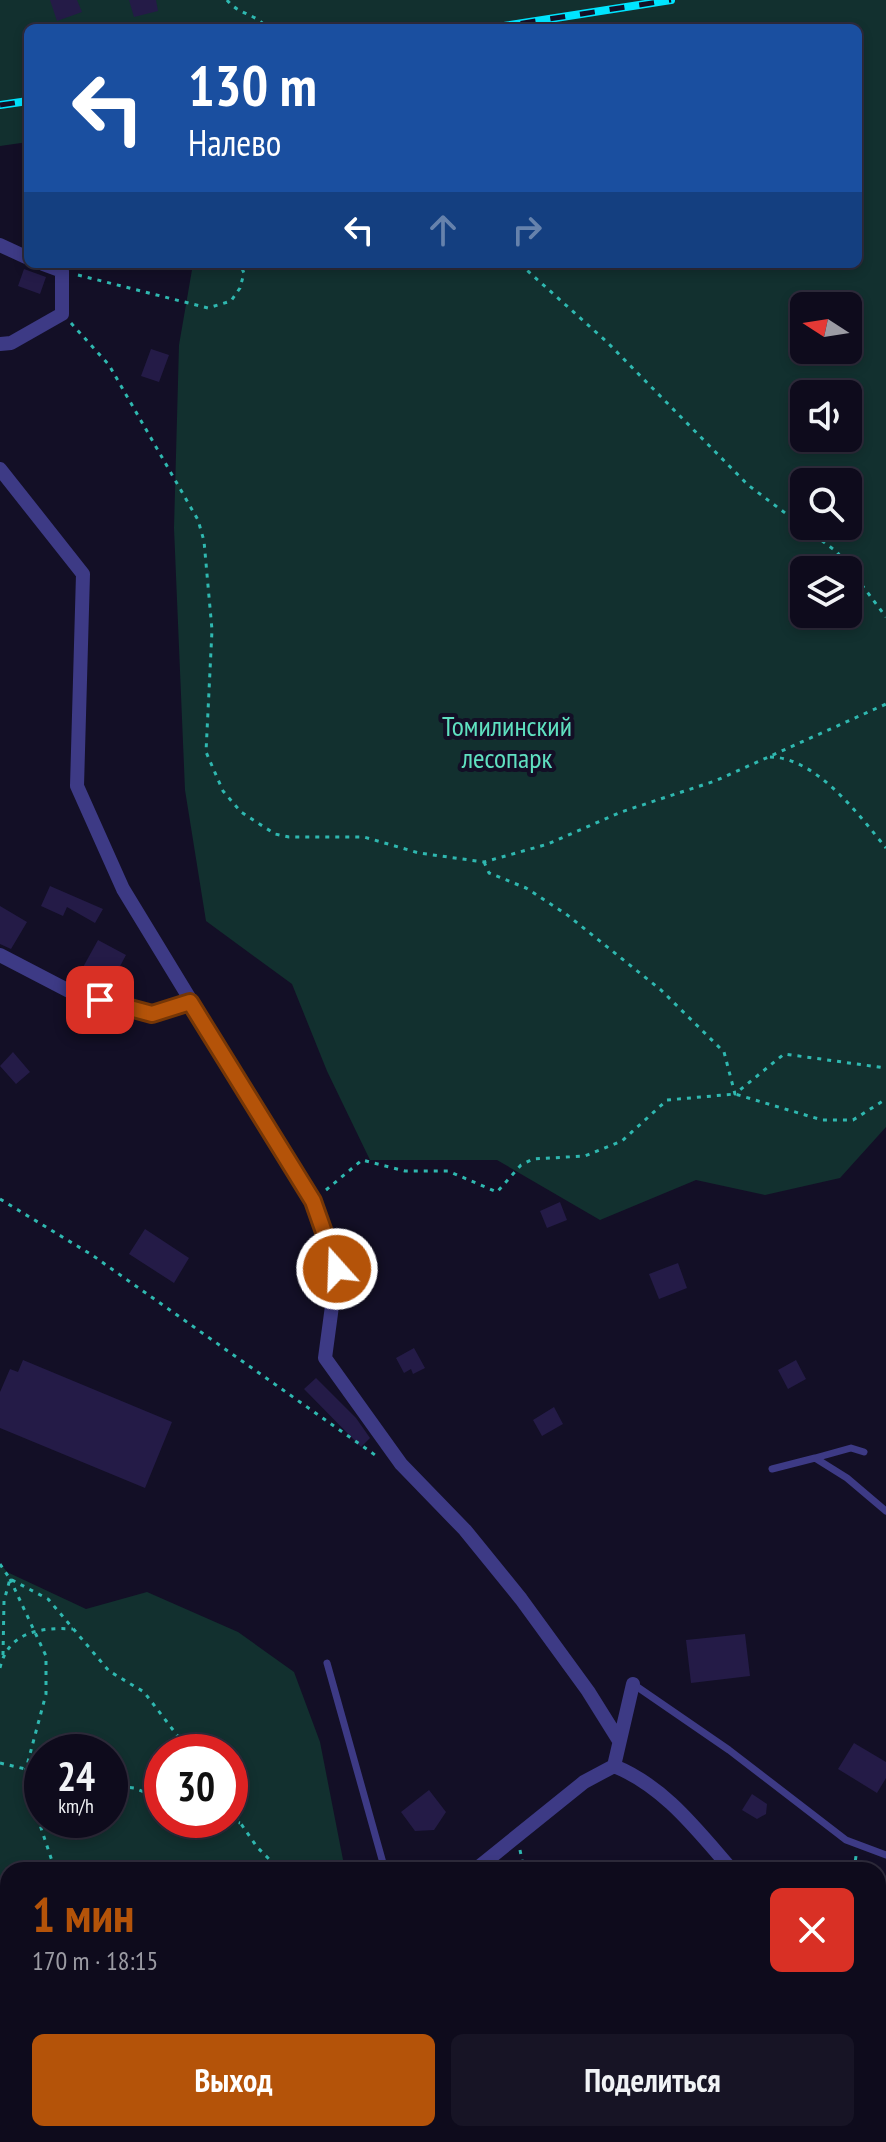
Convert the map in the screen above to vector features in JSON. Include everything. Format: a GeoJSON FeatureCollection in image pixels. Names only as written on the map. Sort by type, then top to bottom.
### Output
{"type":"FeatureCollection","features":[{"type":"Feature","properties":{"kind":"street"},"geometry":{"type":"LineString","coordinates":[[0,245],[24,256]]}},
{"type":"Feature","properties":{"kind":"street"},"geometry":{"type":"LineString","coordinates":[[0,344],[11,343],[62,314],[62,271],[54,268]]}},
{"type":"Feature","properties":{"kind":"street"},"geometry":{"type":"LineString","coordinates":[[0,469],[83,574],[77,786],[123,889],[313,1201],[337,1269],[325,1358],[401,1464],[465,1530],[521,1599],[580,1679],[618,1739]]}},
{"type":"Feature","properties":{"kind":"street"},"geometry":{"type":"LineString","coordinates":[[0,955],[73,993],[152,1014],[190,1002]]}},
{"type":"Feature","properties":{"kind":"street"},"geometry":{"type":"LineString","coordinates":[[614,1766],[633,1684]]}},
{"type":"Feature","properties":{"kind":"street"},"geometry":{"type":"LineString","coordinates":[[485,1862],[584,1782],[614,1766]]}},
{"type":"Feature","properties":{"kind":"street"},"geometry":{"type":"LineString","coordinates":[[614,1766],[641,1777],[658,1790],[725,1862]]}},
{"type":"Feature","properties":{"kind":"lane"},"geometry":{"type":"LineString","coordinates":[[772,1469],[851,1448],[864,1452]]}},
{"type":"Feature","properties":{"kind":"lane"},"geometry":{"type":"LineString","coordinates":[[815,1458],[847,1478],[886,1511]]}},
{"type":"Feature","properties":{"kind":"lane"},"geometry":{"type":"LineString","coordinates":[[327,1663],[383,1862]]}},
{"type":"Feature","properties":{"kind":"lane"},"geometry":{"type":"LineString","coordinates":[[633,1684],[729,1750],[846,1840],[886,1855]]}},
{"type":"Feature","properties":{"kind":"path"},"geometry":{"type":"LineString","coordinates":[[227,0],[241,14],[264,24]]}},
{"type":"Feature","properties":{"kind":"path"},"geometry":{"type":"LineString","coordinates":[[533,24],[670,0]]}},
{"type":"Feature","properties":{"kind":"path"},"geometry":{"type":"LineString","coordinates":[[62,271],[208,308],[231,301],[240,288],[244,273],[242,268]]}},
{"type":"Feature","properties":{"kind":"path"},"geometry":{"type":"LineString","coordinates":[[524,268],[607,342],[748,485],[837,552],[886,617]]}},
{"type":"Feature","properties":{"kind":"path"},"geometry":{"type":"LineString","coordinates":[[62,314],[109,365],[198,520],[204,541],[212,630],[206,752],[223,791],[241,812],[275,834],[364,837],[419,853],[484,862],[548,844],[621,812],[715,781],[886,704]]}},
{"type":"Feature","properties":{"kind":"path"},"geometry":{"type":"LineString","coordinates":[[767,757],[782,757],[820,779],[843,797],[886,848]]}},
{"type":"Feature","properties":{"kind":"path"},"geometry":{"type":"LineString","coordinates":[[484,862],[489,873],[526,888],[566,914],[661,990],[724,1052],[735,1094]]}},
{"type":"Feature","properties":{"kind":"path"},"geometry":{"type":"LineString","coordinates":[[735,1094],[784,1054],[886,1068]]}},
{"type":"Feature","properties":{"kind":"path"},"geometry":{"type":"LineString","coordinates":[[313,1201],[362,1160],[405,1171],[448,1171],[497,1192],[521,1165],[533,1159],[585,1156],[622,1141],[667,1100],[735,1094],[822,1120],[853,1120],[886,1099]]}},
{"type":"Feature","properties":{"kind":"path"},"geometry":{"type":"LineString","coordinates":[[0,1199],[92,1255],[262,1372],[367,1452],[401,1464]]}},
{"type":"Feature","properties":{"kind":"path"},"geometry":{"type":"LineString","coordinates":[[0,1564],[46,1656],[46,1694],[35,1734]]}},
{"type":"Feature","properties":{"kind":"path"},"geometry":{"type":"LineString","coordinates":[[10,1579],[48,1599],[109,1671],[144,1692],[176,1734]]}},
{"type":"Feature","properties":{"kind":"path"},"geometry":{"type":"LineString","coordinates":[[0,1668],[4,1601],[10,1579]]}},
{"type":"Feature","properties":{"kind":"path"},"geometry":{"type":"LineString","coordinates":[[3,1656],[17,1639],[33,1630],[48,1627],[73,1629]]}},
{"type":"Feature","properties":{"kind":"path"},"geometry":{"type":"LineString","coordinates":[[0,1763],[24,1769]]}},
{"type":"Feature","properties":{"kind":"path"},"geometry":{"type":"LineString","coordinates":[[248,1834],[272,1862]]}},
{"type":"Feature","properties":{"kind":"path"},"geometry":{"type":"LineString","coordinates":[[46,1838],[53,1862]]}},
{"type":"Feature","properties":{"kind":"path"},"geometry":{"type":"LineString","coordinates":[[854,1862],[859,1845]]}},
{"type":"Feature","properties":{"kind":"green space","name":"Томилинский лесопарк"},"geometry":{"type":"Polygon","coordinates":[[[0,0],[886,0],[886,1127],[840,1178],[765,1195],[696,1180],[600,1220],[497,1160],[370,1160],[327,1071],[292,984],[206,921],[185,790],[174,528],[179,345],[192,268],[862,268],[862,24],[24,24],[24,143],[0,146],[0,0]]]}},
{"type":"Feature","properties":{"kind":"green space"},"geometry":{"type":"Polygon","coordinates":[[[0,1563],[7,1572],[86,1609],[147,1592],[238,1632],[294,1672],[320,1742],[343,1862],[0,1862],[0,1563]]]}},
{"type":"Feature","properties":{"kind":"building"},"geometry":{"type":"Polygon","coordinates":[[[50,0],[77,0],[82,12],[57,21],[50,0]]]}},
{"type":"Feature","properties":{"kind":"building"},"geometry":{"type":"Polygon","coordinates":[[[129,0],[156,0],[158,11],[134,17],[129,0]]]}},
{"type":"Feature","properties":{"kind":"building"},"geometry":{"type":"Polygon","coordinates":[[[24,269],[46,277],[40,294],[18,286],[24,269]]]}},
{"type":"Feature","properties":{"kind":"building"},"geometry":{"type":"Polygon","coordinates":[[[151,349],[169,355],[159,382],[141,376],[151,349]]]}},
{"type":"Feature","properties":{"kind":"building"},"geometry":{"type":"Polygon","coordinates":[[[50,886],[103,909],[95,923],[67,907],[63,916],[41,906],[50,886]]]}},
{"type":"Feature","properties":{"kind":"building"},"geometry":{"type":"Polygon","coordinates":[[[0,906],[27,922],[11,949],[0,944],[0,906]]]}},
{"type":"Feature","properties":{"kind":"building"},"geometry":{"type":"Polygon","coordinates":[[[98,940],[126,955],[110,985],[82,969],[98,940]]]}},
{"type":"Feature","properties":{"kind":"building"},"geometry":{"type":"Polygon","coordinates":[[[13,1052],[30,1072],[16,1084],[0,1066],[13,1052]]]}},
{"type":"Feature","properties":{"kind":"building"},"geometry":{"type":"Polygon","coordinates":[[[560,1202],[567,1220],[547,1228],[540,1211],[560,1202]]]}},
{"type":"Feature","properties":{"kind":"building"},"geometry":{"type":"Polygon","coordinates":[[[145,1229],[189,1258],[174,1283],[129,1254],[145,1229]]]}},
{"type":"Feature","properties":{"kind":"building"},"geometry":{"type":"Polygon","coordinates":[[[678,1263],[687,1288],[659,1299],[649,1274],[678,1263]]]}},
{"type":"Feature","properties":{"kind":"building"},"geometry":{"type":"Polygon","coordinates":[[[414,1348],[425,1368],[413,1374],[411,1369],[404,1373],[396,1358],[414,1348]]]}},
{"type":"Feature","properties":{"kind":"building"},"geometry":{"type":"Polygon","coordinates":[[[23,1360],[172,1422],[145,1488],[0,1428],[0,1392],[10,1369],[18,1372],[23,1360]]]}},
{"type":"Feature","properties":{"kind":"building"},"geometry":{"type":"Polygon","coordinates":[[[796,1360],[806,1379],[788,1389],[778,1370],[796,1360]]]}},
{"type":"Feature","properties":{"kind":"building"},"geometry":{"type":"Polygon","coordinates":[[[316,1378],[356,1418],[370,1438],[361,1447],[304,1389],[316,1378]]]}},
{"type":"Feature","properties":{"kind":"building"},"geometry":{"type":"Polygon","coordinates":[[[554,1407],[563,1424],[542,1436],[533,1420],[554,1407]]]}},
{"type":"Feature","properties":{"kind":"building"},"geometry":{"type":"Polygon","coordinates":[[[745,1634],[750,1676],[691,1683],[686,1640],[745,1634]]]}},
{"type":"Feature","properties":{"kind":"building"},"geometry":{"type":"Polygon","coordinates":[[[854,1743],[886,1762],[886,1778],[877,1793],[838,1769],[854,1743]]]}},
{"type":"Feature","properties":{"kind":"building"},"geometry":{"type":"Polygon","coordinates":[[[429,1790],[446,1812],[434,1830],[415,1831],[401,1812],[429,1790]]]}},
{"type":"Feature","properties":{"kind":"building"},"geometry":{"type":"Polygon","coordinates":[[[752,1794],[767,1804],[766,1814],[757,1819],[742,1810],[752,1794]]]}},
{"type":"Feature","properties":{"kind":"railway"},"geometry":{"type":"LineString","coordinates":[[517,24],[671,0]]}},
{"type":"Feature","properties":{"kind":"railway"},"geometry":{"type":"LineString","coordinates":[[0,105],[24,102]]}},
{"type":"Feature","properties":{"kind":"route"},"geometry":{"type":"LineString","coordinates":[[100,1000],[152,1014],[190,1002],[313,1201],[337,1269]]}}]}
